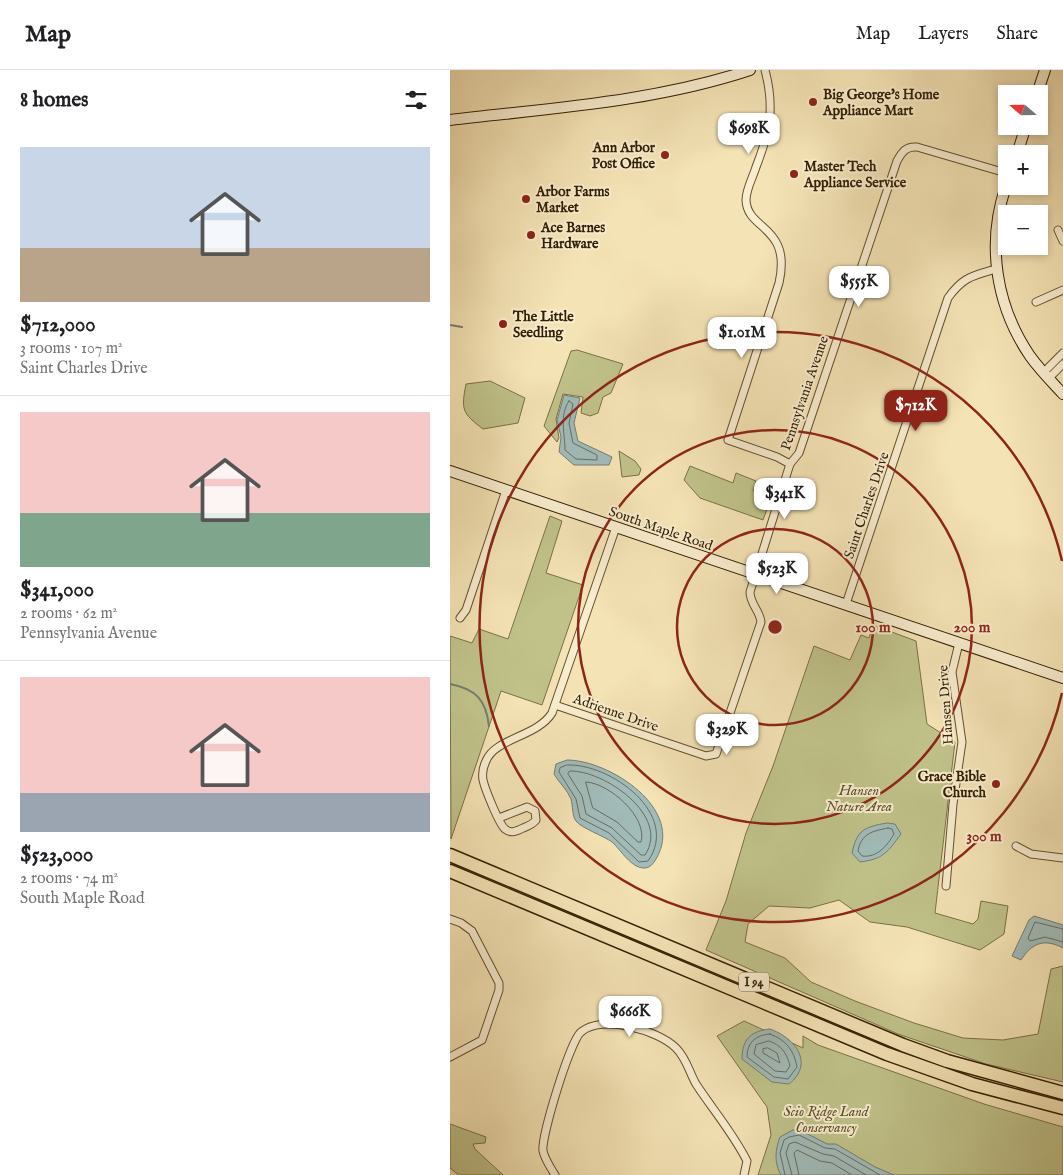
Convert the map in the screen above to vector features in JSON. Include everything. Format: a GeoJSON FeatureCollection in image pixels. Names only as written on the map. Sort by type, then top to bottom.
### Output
{"type":"FeatureCollection","features":[{"type":"Feature","properties":{"kind":"highway","name":"I 94"},"geometry":{"type":"LineString","coordinates":[[450,855],[903,1045],[947,1061],[1063,1093]]}},
{"type":"Feature","properties":{"kind":"highway","name":"I 94"},"geometry":{"type":"LineString","coordinates":[[450,871],[896,1058],[972,1084],[1063,1108]]}},
{"type":"Feature","properties":{"kind":"street"},"geometry":{"type":"LineString","coordinates":[[450,120],[646,97],[719,80],[750,70]]}},
{"type":"Feature","properties":{"kind":"street"},"geometry":{"type":"LineString","coordinates":[[766,70],[771,98],[770,120],[747,196],[751,215],[775,238],[781,253],[782,267],[779,283],[728,440],[777,457],[790,464]]}},
{"type":"Feature","properties":{"kind":"street"},"geometry":{"type":"LineString","coordinates":[[1040,85],[1045,70]]}},
{"type":"Feature","properties":{"kind":"street","name":"Pennsylvania Avenue"},"geometry":{"type":"LineString","coordinates":[[756,574],[790,464],[799,454],[897,161],[904,150],[910,146],[998,172]]}},
{"type":"Feature","properties":{"kind":"street"},"geometry":{"type":"LineString","coordinates":[[1004,195],[997,227],[996,269],[1000,290],[1012,326],[1032,358],[1063,394]]}},
{"type":"Feature","properties":{"kind":"street"},"geometry":{"type":"LineString","coordinates":[[1058,230],[1063,241]]}},
{"type":"Feature","properties":{"kind":"street","name":"Saint Charles Drive"},"geometry":{"type":"LineString","coordinates":[[846,604],[948,298],[958,285],[967,278],[996,269]]}},
{"type":"Feature","properties":{"kind":"street"},"geometry":{"type":"LineString","coordinates":[[1036,302],[1063,290]]}},
{"type":"Feature","properties":{"kind":"street"},"geometry":{"type":"LineString","coordinates":[[1046,375],[1063,353]]}},
{"type":"Feature","properties":{"kind":"street"},"geometry":{"type":"LineString","coordinates":[[1046,375],[1063,364]]}},
{"type":"Feature","properties":{"kind":"street","name":"South Maple Road"},"geometry":{"type":"LineString","coordinates":[[450,471],[1063,678]]}},
{"type":"Feature","properties":{"kind":"street"},"geometry":{"type":"LineString","coordinates":[[460,618],[466,610],[506,490]]}},
{"type":"Feature","properties":{"kind":"street","name":"Adrienne Drive"},"geometry":{"type":"LineString","coordinates":[[499,818],[482,779],[486,761],[495,750],[543,724],[552,713],[616,527]]}},
{"type":"Feature","properties":{"kind":"street","name":"Adrienne Drive"},"geometry":{"type":"LineString","coordinates":[[555,704],[706,756],[713,756],[718,750],[759,628],[760,617],[750,596],[756,574]]}},
{"type":"Feature","properties":{"kind":"street","name":"Hansen Drive"},"geometry":{"type":"LineString","coordinates":[[946,886],[953,804],[962,742],[952,672],[959,643]]}},
{"type":"Feature","properties":{"kind":"street"},"geometry":{"type":"LineString","coordinates":[[527,807],[532,808],[536,815],[533,824],[514,832],[506,830],[499,818],[527,807]]}},
{"type":"Feature","properties":{"kind":"street"},"geometry":{"type":"LineString","coordinates":[[1016,846],[1031,854],[1063,858]]}},
{"type":"Feature","properties":{"kind":"street"},"geometry":{"type":"LineString","coordinates":[[450,919],[461,923],[472,931],[494,971],[499,990],[482,1040],[450,1057]]}},
{"type":"Feature","properties":{"kind":"street"},"geometry":{"type":"LineString","coordinates":[[555,1175],[543,1151],[546,1126],[579,1032],[602,1024],[635,1028],[657,1034],[676,1048],[688,1063],[695,1083],[737,1142],[747,1161],[744,1175]]}},
{"type":"Feature","properties":{"kind":"green space"},"geometry":{"type":"Polygon","coordinates":[[[577,350],[623,364],[611,393],[603,397],[598,413],[590,416],[581,413],[583,397],[563,394],[556,419],[559,438],[557,442],[544,426],[571,351],[577,350]]]}},
{"type":"Feature","properties":{"kind":"green space"},"geometry":{"type":"Polygon","coordinates":[[[490,381],[525,398],[518,423],[483,429],[467,415],[464,405],[466,384],[490,381]]]}},
{"type":"Feature","properties":{"kind":"green space"},"geometry":{"type":"Polygon","coordinates":[[[619,451],[635,461],[641,469],[639,475],[622,477],[619,451]]]}},
{"type":"Feature","properties":{"kind":"green space"},"geometry":{"type":"Polygon","coordinates":[[[690,466],[733,483],[736,473],[756,481],[753,491],[771,498],[763,520],[700,498],[684,480],[690,466]]]}},
{"type":"Feature","properties":{"kind":"green space"},"geometry":{"type":"Polygon","coordinates":[[[550,516],[562,521],[546,573],[583,585],[542,705],[501,691],[451,839],[450,636],[472,643],[479,629],[508,639],[550,516]]]}},
{"type":"Feature","properties":{"kind":"green space","name":"Hansen Nature Area"},"geometry":{"type":"Polygon","coordinates":[[[873,625],[916,641],[927,724],[955,742],[935,913],[973,924],[978,919],[981,901],[1008,906],[1004,934],[980,950],[907,927],[870,922],[839,900],[810,908],[769,906],[748,924],[745,942],[785,958],[811,982],[914,1023],[963,1038],[1003,1040],[1038,1034],[1051,969],[1063,966],[1063,1082],[986,1064],[898,1034],[706,950],[726,901],[746,833],[773,766],[814,646],[850,660],[861,635],[869,638],[873,625]]]}},
{"type":"Feature","properties":{"kind":"green space","name":"Scio Ridge Land Conservancy"},"geometry":{"type":"Polygon","coordinates":[[[744,1021],[803,1048],[803,1036],[818,1045],[984,1104],[1063,1127],[1063,1175],[758,1175],[771,1135],[767,1107],[717,1036],[744,1021]]]}},
{"type":"Feature","properties":{"kind":"green space"},"geometry":{"type":"Polygon","coordinates":[[[450,1124],[486,1137],[485,1143],[473,1144],[475,1149],[503,1175],[459,1175],[450,1168],[450,1124]]]}},
{"type":"Feature","properties":{"kind":"water"},"geometry":{"type":"Polygon","coordinates":[[[564,395],[580,398],[574,423],[578,441],[612,457],[609,465],[574,465],[559,452],[561,437],[557,420],[564,395]]]}},
{"type":"Feature","properties":{"kind":"water"},"geometry":{"type":"Polygon","coordinates":[[[567,760],[584,762],[603,768],[622,778],[652,806],[661,822],[663,840],[656,859],[651,865],[644,868],[635,865],[612,842],[576,821],[569,795],[554,774],[556,764],[567,760]]]}},
{"type":"Feature","properties":{"kind":"water"},"geometry":{"type":"Polygon","coordinates":[[[887,823],[895,824],[901,834],[884,854],[874,859],[860,862],[852,853],[859,834],[873,826],[887,823]]]}},
{"type":"Feature","properties":{"kind":"water"},"geometry":{"type":"Polygon","coordinates":[[[1034,916],[1063,925],[1063,948],[1050,943],[1039,944],[1025,954],[1021,960],[1012,956],[1029,920],[1034,916]]]}},
{"type":"Feature","properties":{"kind":"water"},"geometry":{"type":"Polygon","coordinates":[[[770,1029],[787,1038],[799,1052],[801,1068],[797,1076],[789,1084],[772,1082],[742,1059],[742,1052],[749,1037],[763,1030],[770,1029]]]}},
{"type":"Feature","properties":{"kind":"water"},"geometry":{"type":"Polygon","coordinates":[[[793,1130],[800,1130],[827,1144],[836,1144],[875,1167],[894,1175],[781,1175],[776,1161],[778,1142],[780,1137],[793,1130]]]}},
{"type":"Feature","properties":{"kind":"waterway"},"geometry":{"type":"LineString","coordinates":[[450,325],[462,327]]}},
{"type":"Feature","properties":{"kind":"waterway"},"geometry":{"type":"LineString","coordinates":[[450,684],[467,689],[478,697],[485,709],[489,726]]}},
{"type":"Feature","properties":{"kind":"place","name":"Big George's Home Appliance Mart"},"geometry":{"type":"Point","coordinates":[813,102]}},
{"type":"Feature","properties":{"kind":"place","name":"Ann Arbor Post Office"},"geometry":{"type":"Point","coordinates":[665,155]}},
{"type":"Feature","properties":{"kind":"place","name":"Master Tech Appliance Service"},"geometry":{"type":"Point","coordinates":[794,174]}},
{"type":"Feature","properties":{"kind":"place","name":"Arbor Farms Market"},"geometry":{"type":"Point","coordinates":[526,199]}},
{"type":"Feature","properties":{"kind":"place","name":"Ace Barnes Hardware"},"geometry":{"type":"Point","coordinates":[531,235]}},
{"type":"Feature","properties":{"kind":"place","name":"The Little Seedling"},"geometry":{"type":"Point","coordinates":[503,324]}},
{"type":"Feature","properties":{"kind":"place","name":"Grace Bible Church"},"geometry":{"type":"Point","coordinates":[996,784]}}]}
